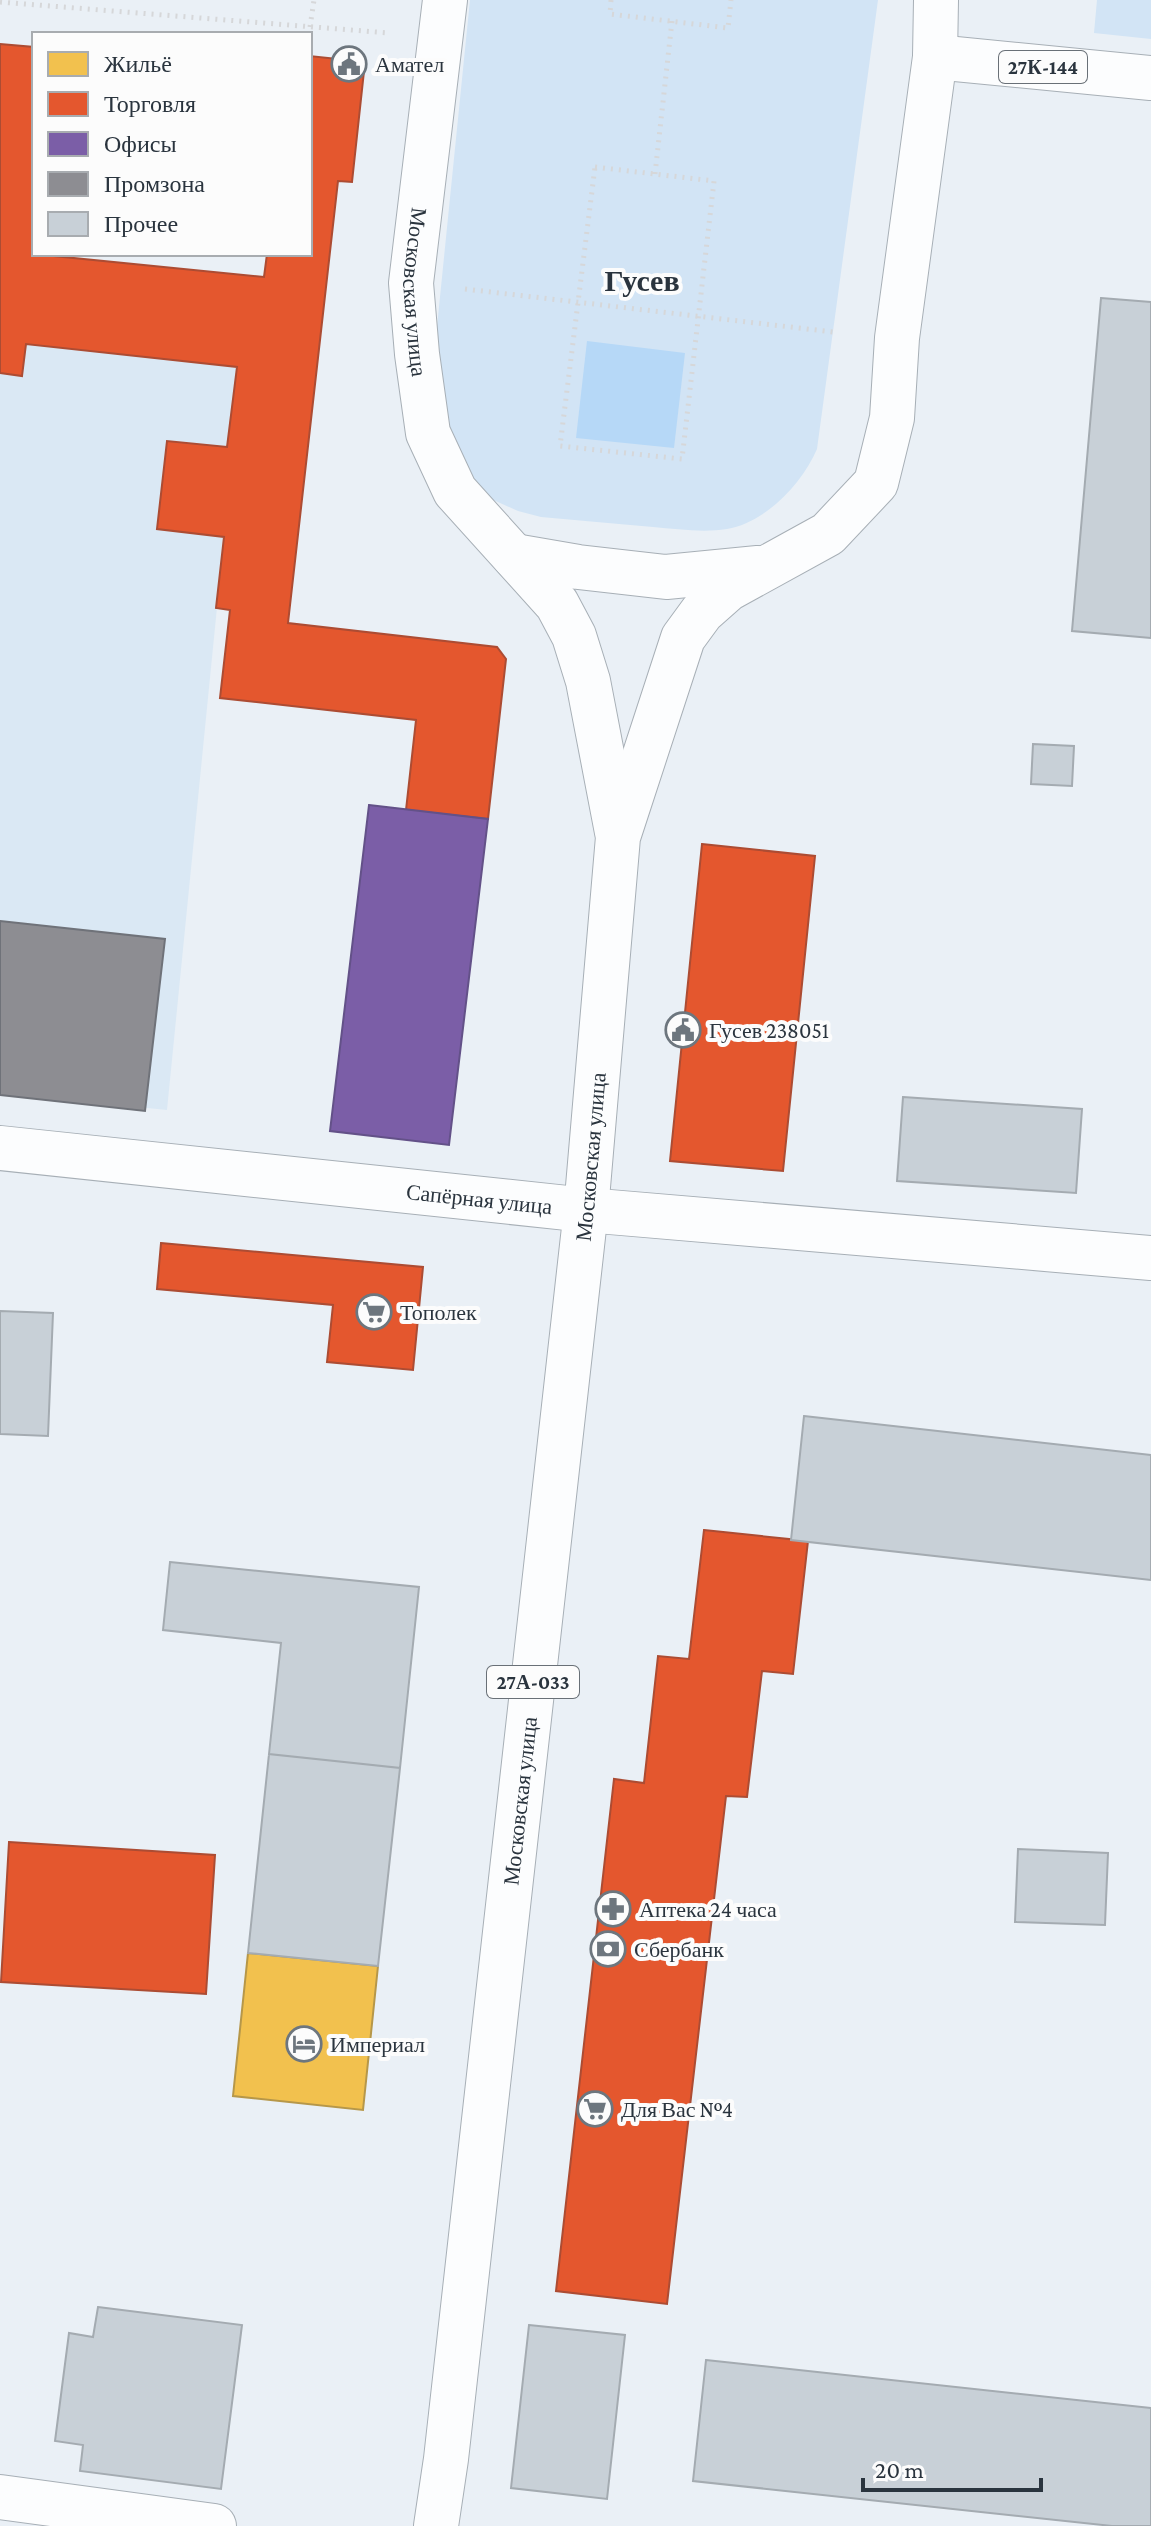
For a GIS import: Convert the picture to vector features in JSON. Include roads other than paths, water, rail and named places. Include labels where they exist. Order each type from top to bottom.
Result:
[{"type":"main road","name":"Московская улица","points":[[436,2526],[586,1210],[618,837],[683,638],[702,612],[728,589],[828,534],[876,483],[892,418],[897,338],[935,57],[936,0]]},
{"type":"main road","name":"Московская улица","points":[[444,19],[411,283],[428,433],[455,491],[557,604],[574,636],[588,681],[618,837]]},
{"type":"main road","name":"27К-144","points":[[935,57],[1151,78]]},
{"type":"main road","name":"Московская улица","points":[[514,556],[666,577],[769,567]]},
{"type":"main road","name":"Сапёрная улица","points":[[0,1148],[586,1210],[1151,1258]]},
{"type":"main road","points":[[0,2497],[214,2526]]},
{"type":"water","points":[[587,341],[685,353],[674,448],[576,438]]},
{"type":"place","name":"Амател","points":[[349,64]]},
{"type":"place","name":"Гусев 238051","points":[[683,1030]]},
{"type":"place","name":"Тополек","points":[[374,1312]]},
{"type":"place","name":"Аптека 24 часа","points":[[613,1909]]},
{"type":"place","name":"Сбербанк","points":[[608,1949]]},
{"type":"place","name":"Империал","points":[[304,2044]]},
{"type":"place","name":"Для Вас №4","points":[[595,2109]]},
{"type":"district","name":"Гусев","points":[[642,280]]}]
